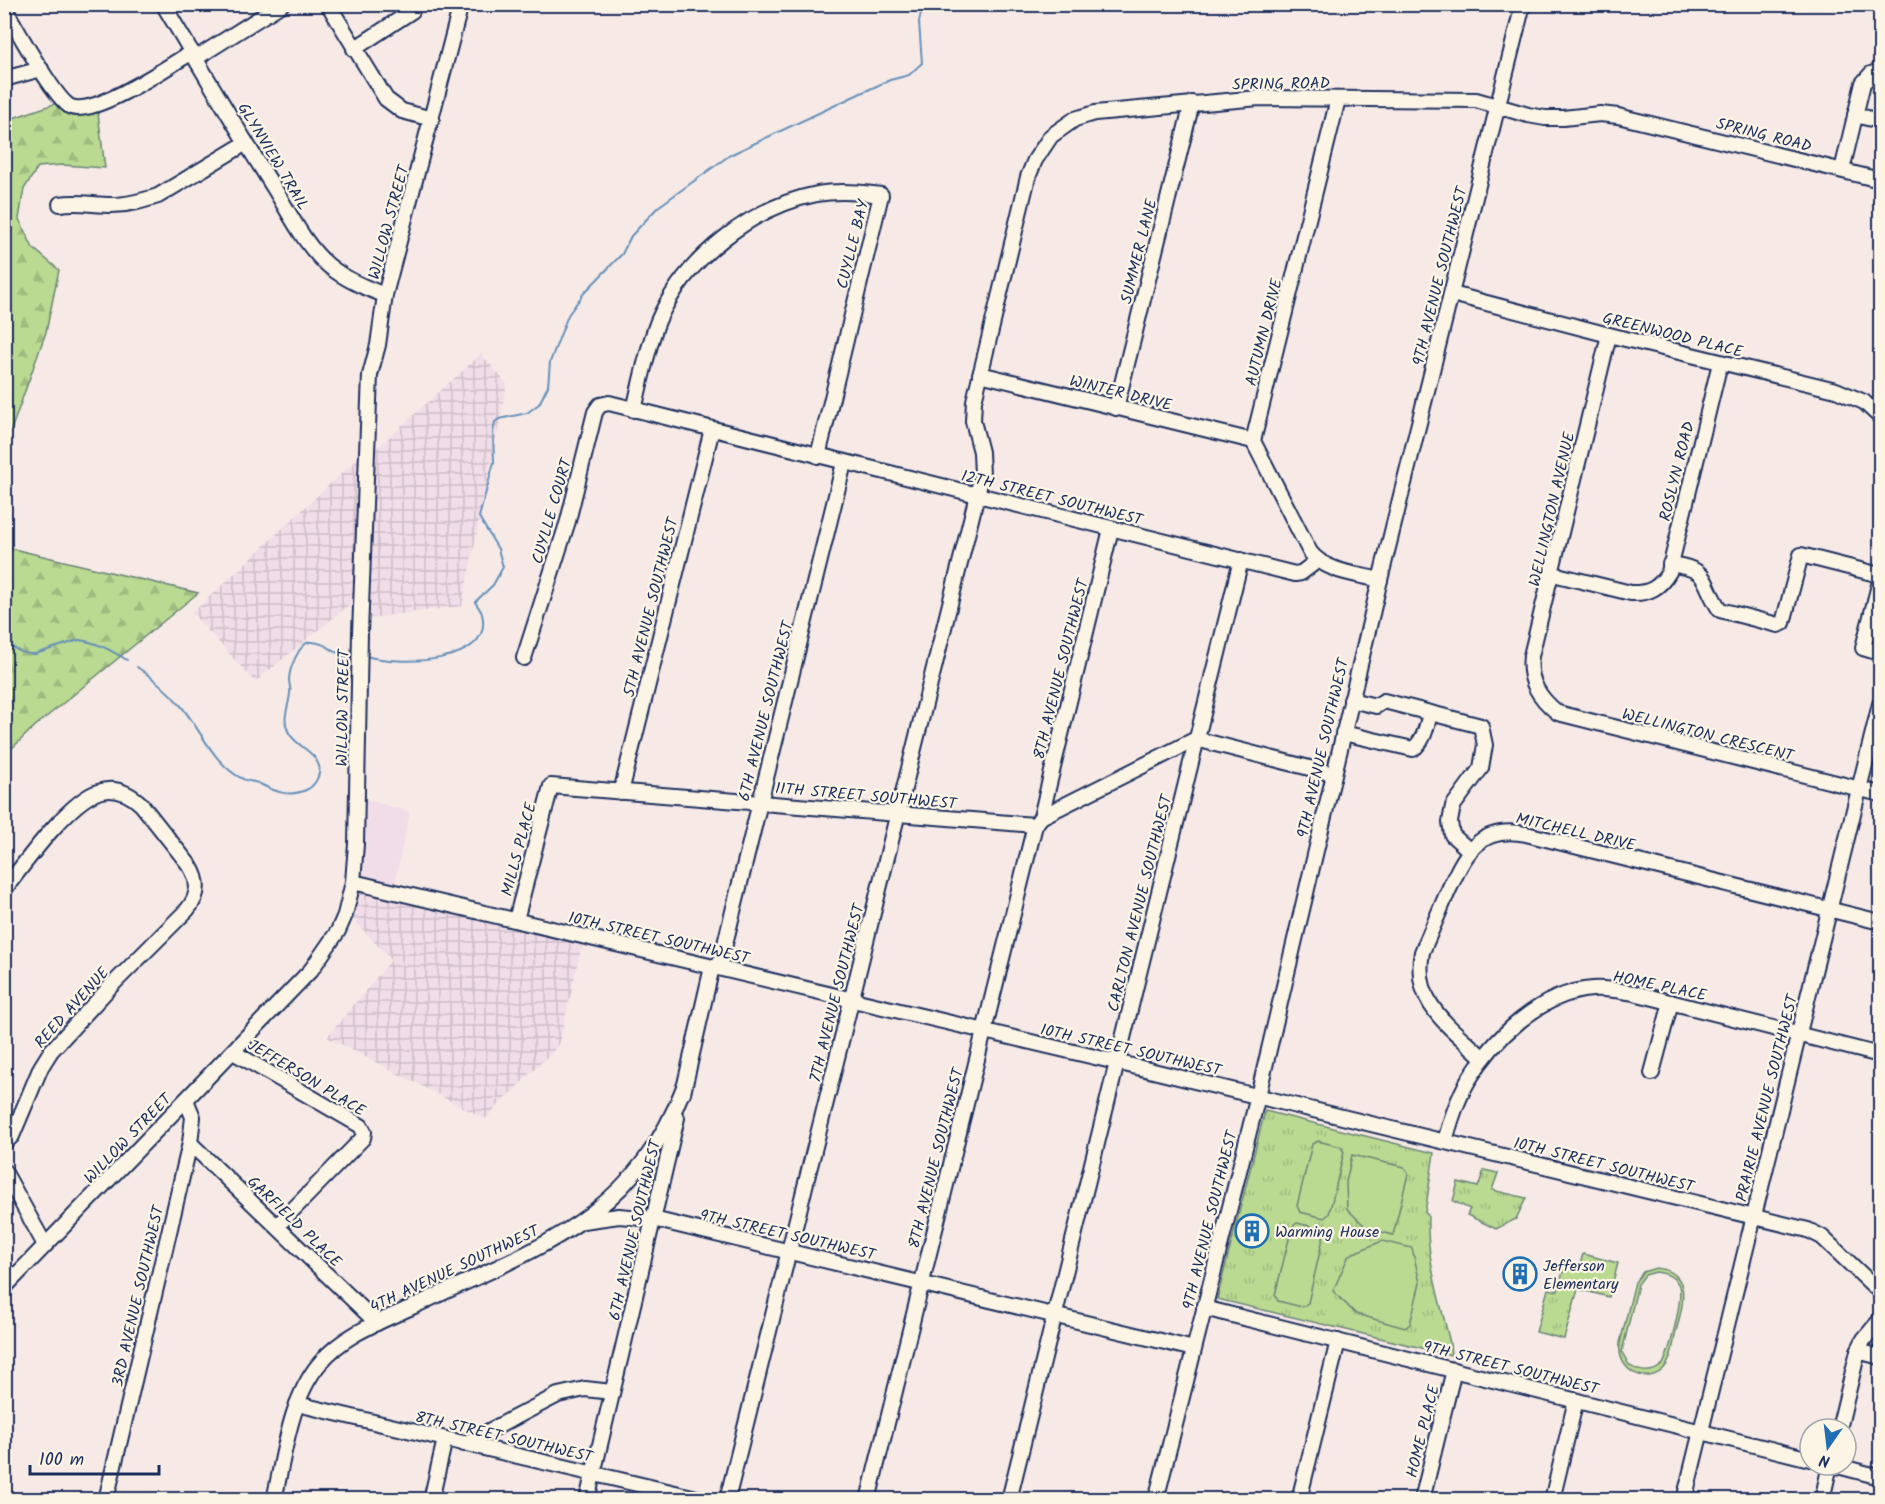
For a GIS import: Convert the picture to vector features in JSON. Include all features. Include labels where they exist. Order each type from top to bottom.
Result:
[{"type":"street","name":"GLYNVIEW TRAIL","points":[[164,4],[246,143],[313,250],[346,279],[386,295]]},
{"type":"street","points":[[4,7],[41,69],[68,105],[74,108],[97,106],[112,99],[282,4]]},
{"type":"street","points":[[328,4],[380,91],[393,106],[402,111],[432,119]]},
{"type":"street","points":[[354,49],[404,18],[412,11],[413,4]]},
{"type":"street","name":"WILLOW STREET","points":[[4,1288],[311,970],[326,952],[345,915],[353,882],[370,375],[378,345],[386,295],[461,4]]},
{"type":"street","name":"9TH AVENUE SOUTHWEST","points":[[1156,1500],[1258,1096],[1342,733],[1523,4]]},
{"type":"street","points":[[4,79],[41,69]]},
{"type":"street","points":[[1842,170],[1863,83],[1871,74],[1881,71]]},
{"type":"street","name":"SPRING ROAD","points":[[977,494],[982,463],[973,422],[974,401],[1028,177],[1035,159],[1051,136],[1075,119],[1095,113],[1259,98],[1476,100],[1545,118],[1600,114],[1618,116],[1881,180]]},
{"type":"street","name":"AUTUMN DRIVE","points":[[1253,441],[1338,99]]},
{"type":"street","name":"SUMMER LANE","points":[[1116,408],[1192,103]]},
{"type":"street","points":[[1856,115],[1881,121]]},
{"type":"street","points":[[60,204],[83,202],[125,204],[158,196],[246,143]]},
{"type":"street","name":"CUYLLE BAY","points":[[634,410],[658,322],[682,280],[714,245],[776,207],[796,200],[817,194],[838,192],[881,195],[818,456]]},
{"type":"street","name":"GREENWOOD PLACE","points":[[1452,294],[1850,395],[1864,402],[1881,417]]},
{"type":"street","name":"WELLINGTON AVENUE","points":[[1536,690],[1530,667],[1532,656],[1609,335]]},
{"type":"street","name":"ROSLYN ROAD","points":[[1553,574],[1631,593],[1651,591],[1660,585],[1669,572],[1720,363]]},
{"type":"street","name":"WINTER DRIVE","points":[[980,374],[1253,441]]},
{"type":"street","name":"CUYLLE COURT","points":[[524,658],[568,521],[595,412],[600,405],[609,403],[634,410]]},
{"type":"street","points":[[634,410],[712,429]]},
{"type":"street","name":"12TH STREET SOUTHWEST","points":[[712,429],[1295,573],[1301,573],[1317,561]]},
{"type":"street","name":"5TH AVENUE SOUTHWEST","points":[[621,792],[712,429]]},
{"type":"street","points":[[1253,441],[1310,552],[1317,561],[1326,567],[1380,580]]},
{"type":"street","name":"6TH AVENUE SOUTHWEST","points":[[587,1500],[684,1087],[759,803],[844,463]]},
{"type":"street","name":"7TH AVENUE SOUTHWEST","points":[[727,1500],[977,494]]},
{"type":"street","name":"8TH AVENUE SOUTHWEST","points":[[868,1500],[1111,529]]},
{"type":"street","points":[[1670,564],[1696,569],[1702,575],[1720,610],[1778,625],[1783,623],[1801,555],[1881,575]]},
{"type":"street","name":"CARLTON AVENUE SOUTHWEST","points":[[1009,1500],[1241,560]]},
{"type":"street","points":[[1881,581],[1863,648],[1881,652]]},
{"type":"street","name":"WELLINGTON CRESCENT","points":[[1536,690],[1558,713],[1881,794]]},
{"type":"street","points":[[1351,700],[1376,706],[1384,701],[1481,726],[1485,745],[1481,768],[1453,806],[1450,822],[1452,835],[1470,851]]},
{"type":"street","name":"PRAIRIE AVENUE SOUTHWEST","points":[[1684,1500],[1881,704]]},
{"type":"street","points":[[1342,733],[1413,749],[1417,747],[1426,730],[1430,713]]},
{"type":"street","points":[[1038,821],[1196,739],[1333,774]]},
{"type":"street","name":"11TH STREET SOUTHWEST","points":[[551,786],[898,813],[1038,821]]},
{"type":"street","name":"MILLS PLACE","points":[[516,920],[551,786]]},
{"type":"street","name":"REED AVENUE","points":[[4,890],[47,836],[83,800],[99,791],[109,790],[121,791],[132,796],[141,804],[195,874],[196,893],[193,903],[187,910],[110,987],[51,1051],[41,1067],[12,1136],[4,1143]]},
{"type":"street","name":"MITCHELL DRIVE","points":[[1484,1058],[1436,1012],[1428,1002],[1420,978],[1422,952],[1460,865],[1470,851],[1487,837],[1512,832],[1881,922]]},
{"type":"street","name":"10TH STREET SOUTHWEST","points":[[353,882],[1116,1062],[1808,1230],[1822,1237],[1881,1292]]},
{"type":"street","name":"HOME PLACE","points":[[1445,1141],[1458,1101],[1484,1058],[1532,1011],[1550,1000],[1570,993],[1591,989],[1613,989],[1881,1055]]},
{"type":"street","points":[[1652,1074],[1671,1002]]},
{"type":"street","name":"JEFFERSON PLACE","points":[[233,1052],[361,1126],[363,1132],[363,1138],[277,1227]]},
{"type":"street","name":"4TH AVENUE SOUTHWEST","points":[[274,1500],[297,1404],[320,1363],[356,1333],[548,1242],[583,1221],[606,1203],[645,1162],[674,1113],[684,1087]]},
{"type":"street","name":"3RD AVENUE SOUTHWEST","points":[[106,1500],[190,1143],[193,1117],[186,1101]]},
{"type":"street","name":"GARFIELD PLACE","points":[[190,1143],[377,1323]]},
{"type":"street","points":[[4,1171],[45,1245]]},
{"type":"street","name":"9TH STREET SOUTHWEST","points":[[583,1221],[620,1216],[653,1219],[1194,1349]]},
{"type":"street","name":"9TH STREET SOUTHWEST","points":[[1204,1308],[1798,1456]]},
{"type":"street","points":[[1842,1417],[1858,1351],[1864,1339],[1881,1320]]},
{"type":"street","points":[[1299,1500],[1338,1341]]},
{"type":"street","points":[[1858,1351],[1881,1357]]},
{"type":"street","name":"HOME PLACE","points":[[1422,1500],[1454,1370]]},
{"type":"street","points":[[464,1444],[558,1395],[585,1389],[612,1392]]},
{"type":"street","points":[[1552,1500],[1576,1400]]},
{"type":"street","name":"8TH STREET SOUTHWEST","points":[[297,1404],[705,1500]]},
{"type":"street","points":[[431,1500],[445,1439]]},
{"type":"street","points":[[1858,1471],[1881,1477]]},
{"type":"street","points":[[1822,1500],[1829,1477]]},
{"type":"shaded area","points":[[481,354],[507,384],[462,606],[370,618],[375,450]]},
{"type":"shaded area","points":[[360,456],[356,599],[255,682],[192,613]]},
{"type":"shaded area","points":[[362,798],[410,812],[394,886],[357,877]]},
{"type":"shaded area","points":[[357,877],[585,932],[559,1045],[485,1119],[327,1037],[391,960],[354,920]]},
{"type":"green space","points":[[63,101],[97,106],[105,168],[62,165],[38,167],[24,189],[19,219],[33,248],[59,270],[46,332],[9,436],[5,438],[4,121]]},
{"type":"green space","points":[[5,547],[198,593],[34,727],[5,755]]},
{"type":"green space","points":[[1265,1111],[1434,1153],[1425,1213],[1428,1215],[1431,1264],[1451,1355],[1217,1299]]},
{"type":"green space","points":[[1318,1141],[1341,1147],[1344,1152],[1329,1214],[1324,1218],[1300,1212],[1297,1206],[1312,1144]]},
{"type":"green space","points":[[1352,1155],[1404,1167],[1408,1174],[1393,1235],[1367,1228],[1347,1209],[1346,1182]]},
{"type":"green space","points":[[1484,1170],[1498,1173],[1492,1190],[1526,1198],[1516,1219],[1496,1229],[1467,1215],[1470,1209],[1453,1201],[1458,1182],[1478,1187]]},
{"type":"green space","points":[[1297,1223],[1322,1229],[1324,1234],[1308,1303],[1302,1307],[1278,1301],[1275,1295],[1292,1227]]},
{"type":"green space","points":[[1382,1241],[1412,1248],[1420,1283],[1410,1324],[1405,1328],[1356,1314],[1333,1291],[1349,1255]]},
{"type":"green space","points":[[1583,1254],[1618,1263],[1609,1297],[1578,1289],[1564,1339],[1536,1332],[1548,1289],[1558,1291],[1565,1264],[1579,1268]]},
{"type":"green space","points":[[1656,1268],[1669,1271],[1677,1277],[1683,1293],[1669,1360],[1665,1367],[1651,1376],[1643,1376],[1628,1369],[1620,1353],[1620,1343],[1635,1282],[1643,1272]],"holes":[[[1656,1272],[1672,1277],[1679,1286],[1678,1313],[1663,1364],[1655,1370],[1642,1371],[1629,1365],[1622,1352],[1638,1284],[1645,1275]]]},
{"type":"waterway","points":[[366,656],[399,661],[440,658],[459,653],[474,644],[482,631],[482,614],[475,602],[493,585],[503,567],[498,549],[479,517],[494,462],[495,422],[499,419],[527,413],[539,404],[548,386],[550,362],[568,315],[584,293],[622,254],[631,236],[658,207],[730,155],[890,80],[909,75],[922,63],[919,22],[923,4]]},
{"type":"waterway","points":[[4,641],[15,649],[30,654],[79,640],[86,641],[110,650],[127,660]]},
{"type":"waterway","points":[[137,667],[149,675],[176,701],[216,756],[233,773],[245,780],[277,791],[295,793],[311,787],[319,773],[319,766],[314,756],[292,738],[287,728],[289,676],[295,658],[302,647],[310,642],[325,645],[347,658],[355,655]]},
{"type":"place","name":"Warming House","points":[[1252,1231]]},
{"type":"place","name":"Jefferson Elementary","points":[[1520,1274]]}]
